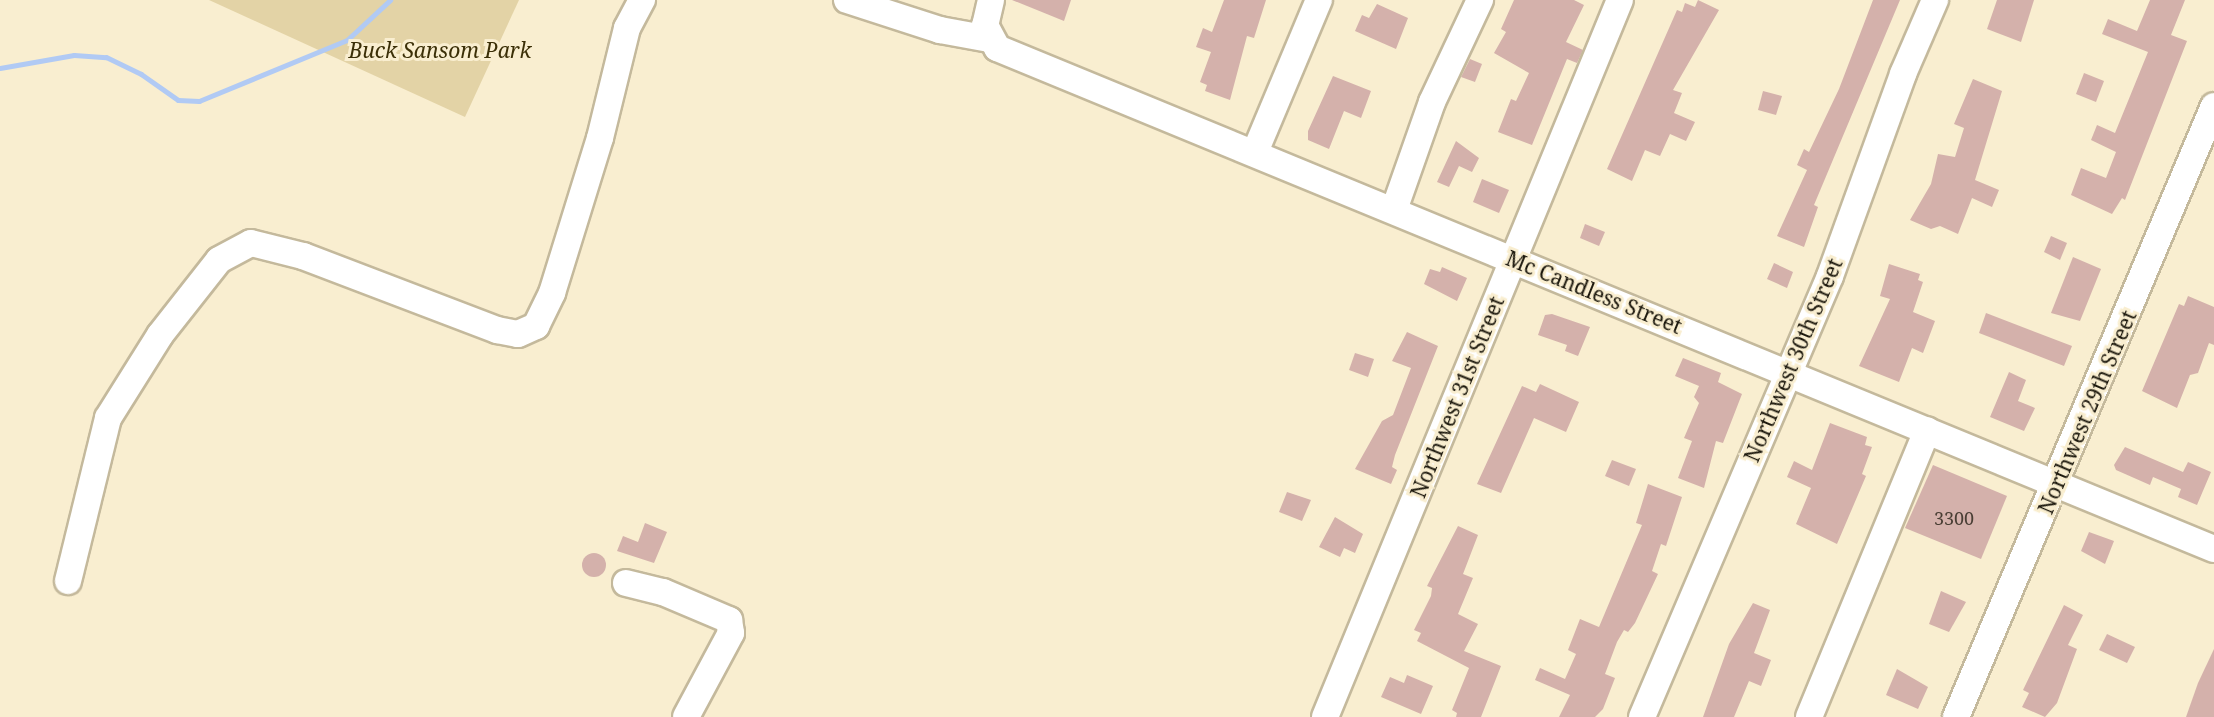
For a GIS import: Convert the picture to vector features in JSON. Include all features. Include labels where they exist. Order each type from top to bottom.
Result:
[{"type":"street","points":[[68,581],[108,418],[160,335],[219,260],[251,243],[303,256],[497,330],[518,334],[536,326],[552,293],[600,138],[627,28],[642,0]]},
{"type":"street","points":[[846,0],[940,30],[989,21]]},
{"type":"street","points":[[1255,152],[1319,0]]},
{"type":"street","points":[[1394,210],[1432,102],[1480,0]]},
{"type":"street","name":"Northwest 31st Street","points":[[1325,717],[1620,0]]},
{"type":"street","name":"Northwest 30th Street","points":[[1642,717],[1789,373],[1935,0]]},
{"type":"street","name":"Mc Candless Street","points":[[989,21],[997,48],[2214,549]]},
{"type":"street","name":"Northwest 29th Street","points":[[1956,717],[2214,106]]},
{"type":"street","points":[[1809,717],[1927,430]]},
{"type":"street","points":[[626,583],[663,592],[729,620],[732,633],[686,717]]},
{"type":"green space","name":"Buck Sansom Park","points":[[209,0],[519,0],[465,117]]},
{"type":"building","points":[[1012,0],[1071,0],[1064,21]]},
{"type":"building","points":[[1224,0],[1266,0],[1254,38],[1247,36],[1230,100],[1205,91],[1207,85],[1200,82],[1211,52],[1196,47],[1203,28],[1212,32]]},
{"type":"building","points":[[1514,0],[1574,0],[1584,5],[1566,42],[1583,50],[1577,63],[1567,59],[1532,145],[1498,132],[1511,99],[1516,101],[1529,73],[1494,53],[1506,32],[1501,29]]},
{"type":"building","points":[[1698,0],[1719,10],[1673,90],[1682,93],[1674,113],[1695,122],[1686,141],[1670,134],[1660,156],[1645,150],[1632,181],[1607,169],[1677,10],[1682,12],[1685,3],[1695,7]]},
{"type":"building","points":[[1873,0],[1900,0],[1814,205],[1818,207],[1804,247],[1777,236],[1807,170],[1797,165],[1804,149],[1809,152],[1839,89]]},
{"type":"building","points":[[1997,0],[2034,0],[2021,42],[1987,29]]},
{"type":"building","points":[[2150,0],[2185,0],[2171,35],[2187,41],[2125,200],[2122,198],[2112,214],[2071,195],[2081,168],[2106,178],[2116,152],[2091,140],[2097,125],[2115,133],[2148,52],[2102,34],[2108,19],[2137,31]]},
{"type":"building","points":[[1377,4],[1408,18],[1396,49],[1355,31],[1362,15],[1369,18]]},
{"type":"building","points":[[1470,59],[1482,64],[1475,82],[1461,77]]},
{"type":"building","points":[[2084,73],[2104,81],[2096,102],[2076,94]]},
{"type":"building","points":[[1333,76],[1371,91],[1361,118],[1344,111],[1329,149],[1308,140],[1308,131]]},
{"type":"building","points":[[1973,79],[2002,91],[1975,180],[1999,190],[1992,207],[1972,198],[1958,234],[1940,226],[1931,229],[1910,220],[1931,184],[1938,154],[1955,157],[1964,128],[1954,124]]},
{"type":"building","points":[[1763,91],[1782,96],[1776,115],[1758,110]]},
{"type":"building","points":[[1456,141],[1479,158],[1472,172],[1459,166],[1449,187],[1437,182]]},
{"type":"building","points":[[1482,179],[1509,190],[1499,213],[1473,202]]},
{"type":"building","points":[[1585,224],[1605,232],[1599,246],[1580,238]]},
{"type":"building","points":[[2051,236],[2067,243],[2060,260],[2044,252]]},
{"type":"building","points":[[2073,257],[2101,269],[2080,321],[2051,313]]},
{"type":"building","points":[[1774,263],[1793,272],[1787,288],[1767,279]]},
{"type":"building","points":[[1889,264],[1920,274],[1918,280],[1923,282],[1913,312],[1935,321],[1923,353],[1912,348],[1899,382],[1859,366],[1890,299],[1880,296]]},
{"type":"building","points":[[1442,267],[1467,278],[1457,301],[1424,284],[1430,269],[1440,272]]},
{"type":"building","points":[[2188,296],[2214,307],[2214,345],[2209,343],[2198,373],[2190,375],[2177,408],[2142,391],[2179,304],[2184,306]]},
{"type":"building","points":[[1986,313],[2072,346],[2064,366],[1979,333]]},
{"type":"building","points":[[1552,314],[1590,327],[1578,356],[1565,351],[1567,345],[1538,335],[1545,315]]},
{"type":"building","points":[[1407,332],[1438,346],[1395,455],[1392,467],[1397,470],[1391,484],[1355,469],[1382,421],[1393,415],[1411,368],[1392,361]]},
{"type":"building","points":[[1355,353],[1374,359],[1368,377],[1349,370]]},
{"type":"building","points":[[1683,358],[1721,373],[1718,382],[1742,394],[1723,443],[1716,441],[1704,488],[1678,478],[1692,441],[1684,438],[1699,403],[1694,397],[1699,386],[1675,376]]},
{"type":"building","points":[[2009,372],[2026,380],[2018,401],[2035,408],[2024,431],[1990,417]]},
{"type":"building","points":[[1540,384],[1579,402],[1566,432],[1534,418],[1501,493],[1477,484],[1522,386],[1536,392]]},
{"type":"building","points":[[1830,423],[1867,437],[1865,445],[1872,447],[1862,474],[1866,476],[1837,544],[1796,524],[1811,488],[1787,477],[1794,461],[1812,470]]},
{"type":"building","points":[[2125,447],[2183,472],[2188,462],[2211,472],[2197,505],[2178,497],[2181,489],[2153,477],[2150,485],[2116,470],[2114,465]]},
{"type":"building","points":[[1612,460],[1636,469],[1629,486],[1605,476]]},
{"type":"building","points":[[1933,465],[2007,496],[1981,559],[1905,528]]},
{"type":"building","points":[[1648,484],[1682,497],[1666,546],[1661,544],[1652,571],[1658,574],[1635,623],[1628,632],[1624,630],[1617,642],[1605,674],[1615,678],[1603,709],[1595,717],[1559,717],[1570,695],[1535,680],[1540,668],[1565,679],[1576,654],[1568,650],[1580,619],[1599,627],[1642,525],[1636,523]]},
{"type":"building","points":[[1287,492],[1311,500],[1302,521],[1279,512]]},
{"type":"building","points":[[1335,517],[1363,534],[1355,553],[1344,548],[1340,557],[1319,547]]},
{"type":"building","points":[[645,523],[667,532],[654,563],[617,551],[623,536],[638,542]]},
{"type":"building","points":[[1458,526],[1478,535],[1463,574],[1473,578],[1458,614],[1478,624],[1464,651],[1501,666],[1481,717],[1456,717],[1457,713],[1452,710],[1469,668],[1417,641],[1421,633],[1414,630],[1431,596],[1432,588],[1427,586]]},
{"type":"building","points":[[2089,532],[2114,541],[2105,564],[2081,551]]},
{"type":"building","points":[[594,553],[605,560],[606,565],[599,576],[594,577],[583,570],[582,565],[589,554]]},
{"type":"building","points":[[1941,591],[1966,602],[1949,632],[1929,624]]},
{"type":"building","points":[[1753,603],[1770,610],[1754,653],[1771,660],[1761,686],[1749,681],[1734,717],[1703,717],[1729,644]]},
{"type":"building","points":[[2064,605],[2083,615],[2068,645],[2077,649],[2057,703],[2045,717],[2022,707],[2029,693],[2023,690]]},
{"type":"building","points":[[2107,634],[2135,647],[2127,663],[2099,650]]},
{"type":"building","points":[[2214,649],[2214,717],[2186,717],[2198,683]]},
{"type":"building","points":[[1897,669],[1928,687],[1918,709],[1886,695]]},
{"type":"building","points":[[1407,675],[1433,686],[1421,714],[1381,697],[1390,677],[1404,683]]},
{"type":"waterway","points":[[0,68],[74,55],[106,57],[141,74],[178,100],[199,101],[347,40],[390,0]]}]
